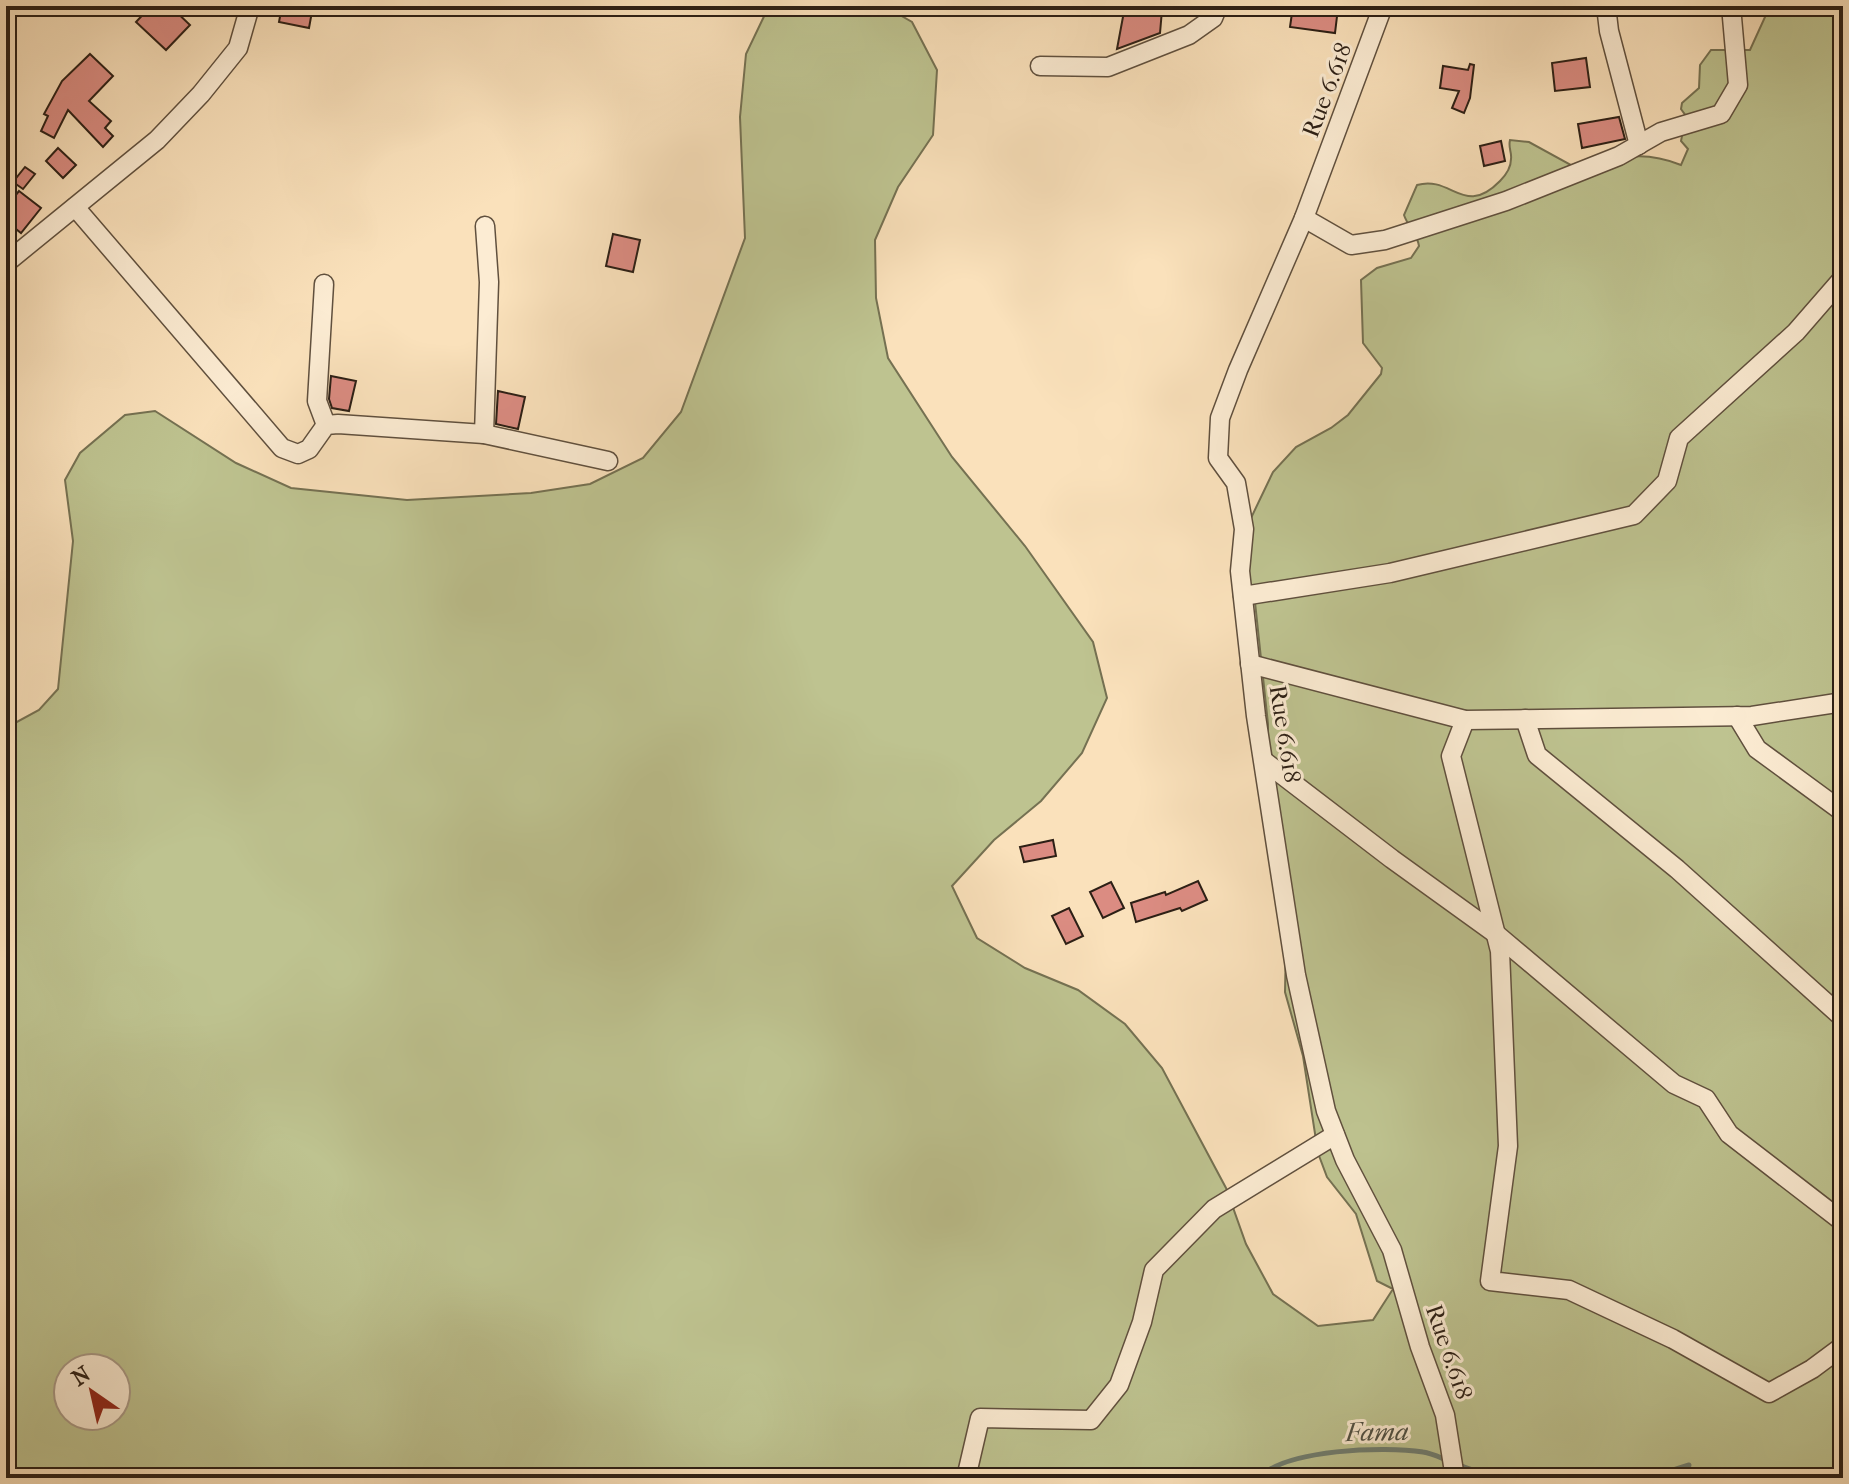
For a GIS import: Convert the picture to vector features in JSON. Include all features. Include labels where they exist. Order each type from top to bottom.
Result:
[{"type":"street","points":[[6,263],[157,140],[201,94],[238,48],[250,6]]},
{"type":"street","points":[[1040,66],[1108,67],[1189,35],[1213,18],[1218,6]]},
{"type":"street","name":"Rue 6.618","points":[[1383,6],[1304,218],[1220,418],[1218,458],[1236,483],[1244,529],[1240,571],[1250,664],[1296,975],[1326,1111],[1345,1160],[1392,1250],[1420,1347],[1445,1415],[1455,1478]]},
{"type":"street","points":[[1606,6],[1609,31],[1639,145]]},
{"type":"street","points":[[1304,218],[1351,245],[1385,240],[1506,201],[1619,156],[1661,132],[1721,114],[1738,85],[1731,6]]},
{"type":"street","points":[[75,207],[282,448],[298,454],[309,449],[326,425]]},
{"type":"street","points":[[484,434],[489,282],[485,226]]},
{"type":"street","points":[[1243,596],[1390,573],[1634,515],[1667,481],[1679,438],[1796,332],[1843,278]]},
{"type":"street","points":[[324,284],[317,401],[326,425]]},
{"type":"street","points":[[326,425],[484,434],[608,461]]},
{"type":"street","points":[[1250,664],[1465,720],[1737,716],[1843,702]]},
{"type":"street","points":[[1737,716],[1757,749],[1843,812]]},
{"type":"street","points":[[1525,719],[1537,755],[1677,869],[1843,1018]]},
{"type":"street","points":[[1465,720],[1451,756],[1500,951],[1508,1146],[1490,1281],[1569,1290],[1673,1339],[1769,1393],[1812,1369],[1843,1346]]},
{"type":"street","points":[[1264,761],[1496,934],[1674,1084],[1706,1099],[1729,1134],[1843,1222]]},
{"type":"street","points":[[966,1478],[980,1418],[1091,1420],[1119,1385],[1142,1322],[1154,1270],[1214,1209],[1335,1135]]},
{"type":"green space","points":[[769,6],[884,6],[912,22],[937,70],[933,135],[898,187],[875,240],[876,298],[888,358],[952,457],[1025,546],[1093,642],[1107,698],[1082,753],[1041,801],[994,840],[952,886],[977,938],[1025,968],[1078,990],[1125,1024],[1162,1068],[1226,1188],[1246,1244],[1273,1294],[1318,1326],[1373,1320],[1393,1289],[1377,1281],[1356,1214],[1327,1177],[1318,1153],[1303,1056],[1285,992],[1286,942],[1268,724],[1254,593],[1243,552],[1251,518],[1273,472],[1296,447],[1348,415],[1381,374],[1382,368],[1363,343],[1361,280],[1377,268],[1411,258],[1419,246],[1404,215],[1417,185],[1440,185],[1467,196],[1488,191],[1509,168],[1510,140],[1529,142],[1578,169],[1641,156],[1681,165],[1688,149],[1681,141],[1686,116],[1681,109],[1682,103],[1699,88],[1700,65],[1711,50],[1750,50],[1770,6],[1835,6],[1843,18],[1843,1478],[6,1478],[6,725],[39,710],[58,689],[73,541],[65,480],[80,453],[125,415],[155,411],[236,463],[291,488],[407,500],[531,493],[590,484],[643,458],[681,412],[745,238],[740,117],[746,54]]},
{"type":"building","points":[[151,6],[170,6],[190,25],[166,50],[136,22]]},
{"type":"building","points":[[282,6],[313,6],[309,28],[279,22]]},
{"type":"building","points":[[1125,6],[1162,10],[1160,33],[1117,49]]},
{"type":"building","points":[[1293,6],[1338,8],[1335,33],[1290,27]]},
{"type":"building","points":[[90,54],[113,76],[89,101],[111,121],[105,128],[113,136],[103,147],[68,110],[54,138],[41,131],[48,116],[44,114],[62,81]]},
{"type":"building","points":[[1586,58],[1590,87],[1555,91],[1552,63]]},
{"type":"building","points":[[1470,64],[1474,65],[1470,98],[1464,113],[1452,108],[1459,91],[1440,88],[1443,66],[1468,70]]},
{"type":"building","points":[[1619,117],[1625,139],[1582,148],[1578,124]]},
{"type":"building","points":[[1501,141],[1505,161],[1484,166],[1480,146]]},
{"type":"building","points":[[58,148],[76,165],[63,178],[46,161]]},
{"type":"building","points":[[25,167],[35,174],[23,189],[13,182]]},
{"type":"building","points":[[19,191],[41,208],[21,233],[6,221],[6,207]]},
{"type":"building","points":[[613,234],[640,240],[633,272],[606,266]]},
{"type":"building","points":[[331,376],[356,381],[349,411],[332,408],[329,399]]},
{"type":"building","points":[[498,391],[525,397],[518,429],[496,424]]},
{"type":"building","points":[[1053,840],[1056,856],[1024,862],[1020,847]]},
{"type":"building","points":[[1198,881],[1207,900],[1182,911],[1180,908],[1136,922],[1131,903],[1165,892],[1166,895]]},
{"type":"building","points":[[1111,882],[1124,908],[1103,918],[1090,892]]},
{"type":"building","points":[[1069,908],[1083,936],[1066,944],[1052,916]]},
{"type":"waterway","name":"Fama","points":[[1259,1478],[1272,1468],[1290,1461],[1336,1452],[1406,1450],[1446,1460]]},
{"type":"waterway","name":"Fama","points":[[1456,1464],[1495,1478]]},
{"type":"waterway","name":"Fama","points":[[1648,1478],[1689,1465],[1686,1478]]}]
